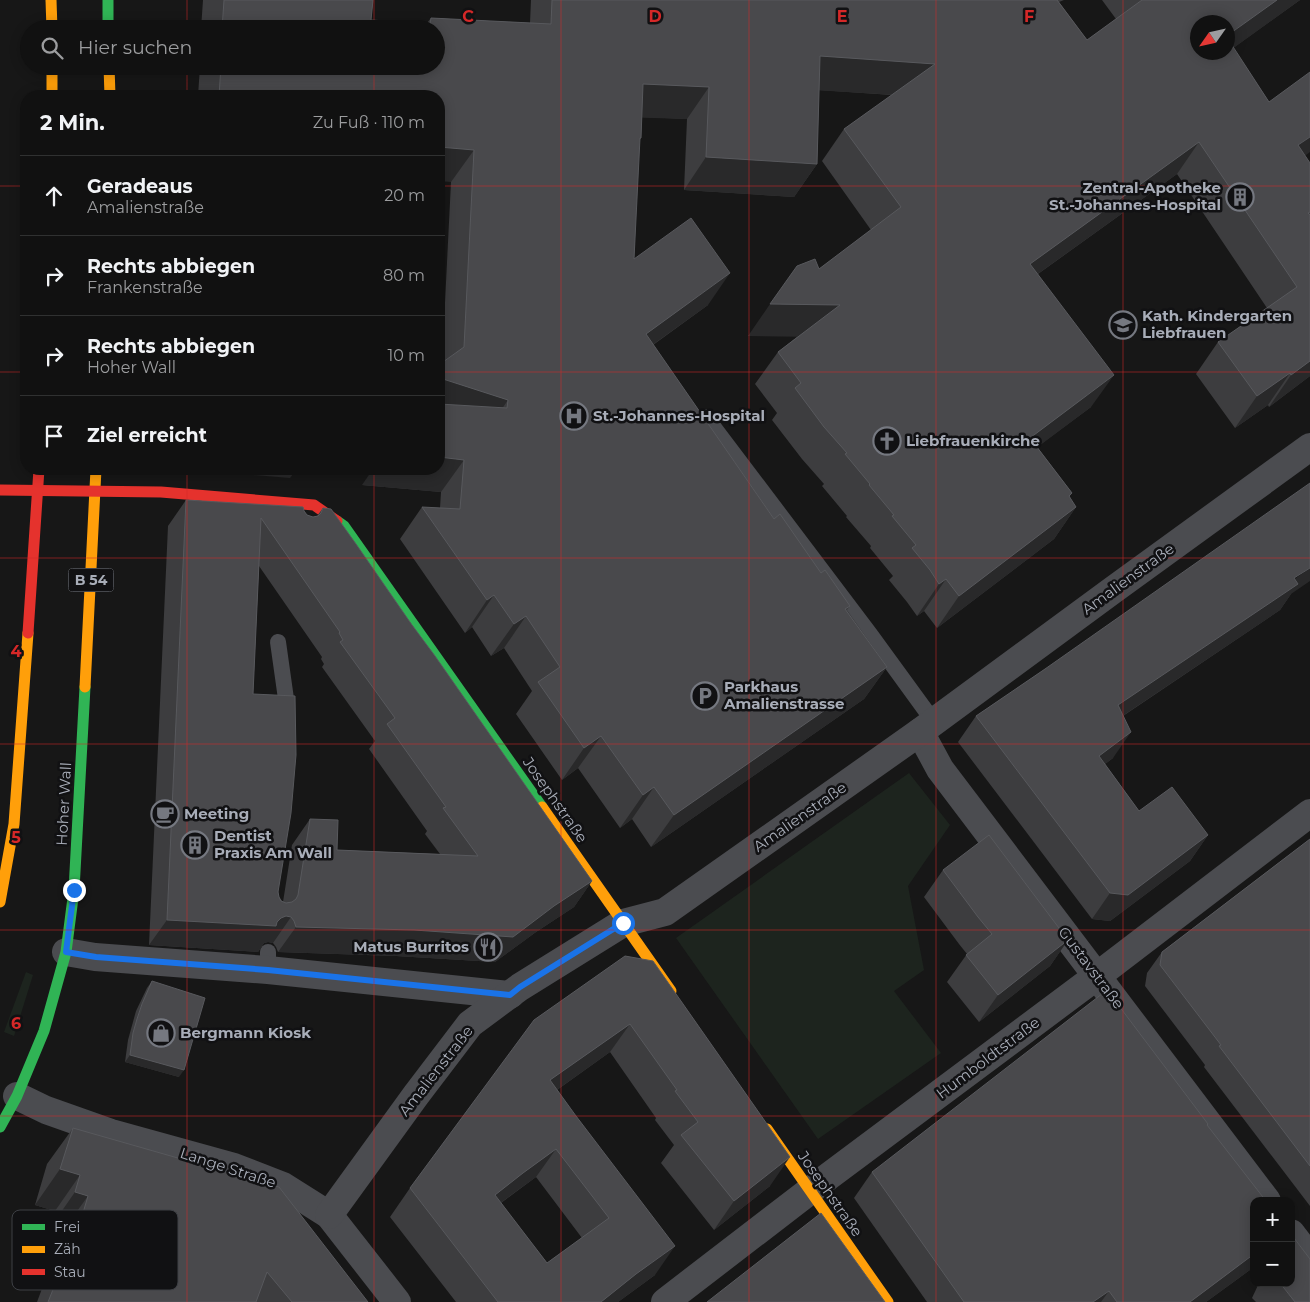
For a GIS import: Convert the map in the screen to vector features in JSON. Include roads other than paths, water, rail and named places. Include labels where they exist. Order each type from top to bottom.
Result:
[{"type":"main road","points":[[51,0],[52,20]]},
{"type":"main road","points":[[108,0],[108,20]]},
{"type":"main road","points":[[52,75],[52,90]]},
{"type":"main road","points":[[109,75],[110,90]]},
{"type":"main road","points":[[0,902],[14,824],[38,475]]},
{"type":"main road","name":"Hoher Wall","points":[[0,1127],[18,1096],[44,1031],[66,952],[74,890],[96,475]]},
{"type":"main road","name":"Josephstraße","points":[[0,490],[161,492],[296,511],[314,505],[344,526],[676,1000]]},
{"type":"main road","name":"Josephstraße","points":[[759,1119],[888,1302]]},
{"type":"street","name":"Amalienstraße","points":[[329,1215],[470,1024],[520,987],[623,923],[665,912],[927,727],[1310,446]]},
{"type":"street","name":"Gustavstraße","points":[[927,727],[940,768],[1264,1197]]},
{"type":"street","name":"Humboldtstraße","points":[[665,1302],[1310,813]]},
{"type":"street","points":[[66,952],[96,957],[268,961],[510,995]]},
{"type":"street","name":"Lange Straße","points":[[18,1096],[46,1110],[111,1133],[234,1167],[283,1186],[329,1215],[397,1302]]},
{"type":"street","points":[[1295,1238],[1310,1258]]},
{"type":"lane","points":[[706,417],[840,594],[927,727]]},
{"type":"lane","points":[[278,642],[287,706],[287,734]]},
{"type":"place","name":"Zentral-Apotheke St.-Johannes-Hospital","points":[[1240,197]]},
{"type":"place","name":"Kath. Kindergarten Liebfrauen","points":[[1123,325]]},
{"type":"place","name":"St.-Johannes-Hospital","points":[[574,416]]},
{"type":"place","name":"Liebfrauenkirche","points":[[887,441]]},
{"type":"place","name":"Parkhaus Amalienstrasse","points":[[705,696]]},
{"type":"place","name":"Meeting","points":[[165,814]]},
{"type":"place","name":"Dentist Praxis Am Wall","points":[[195,845]]},
{"type":"place","name":"Matus Burritos","points":[[488,947]]},
{"type":"place","name":"Bergmann Kiosk","points":[[161,1033]]}]
